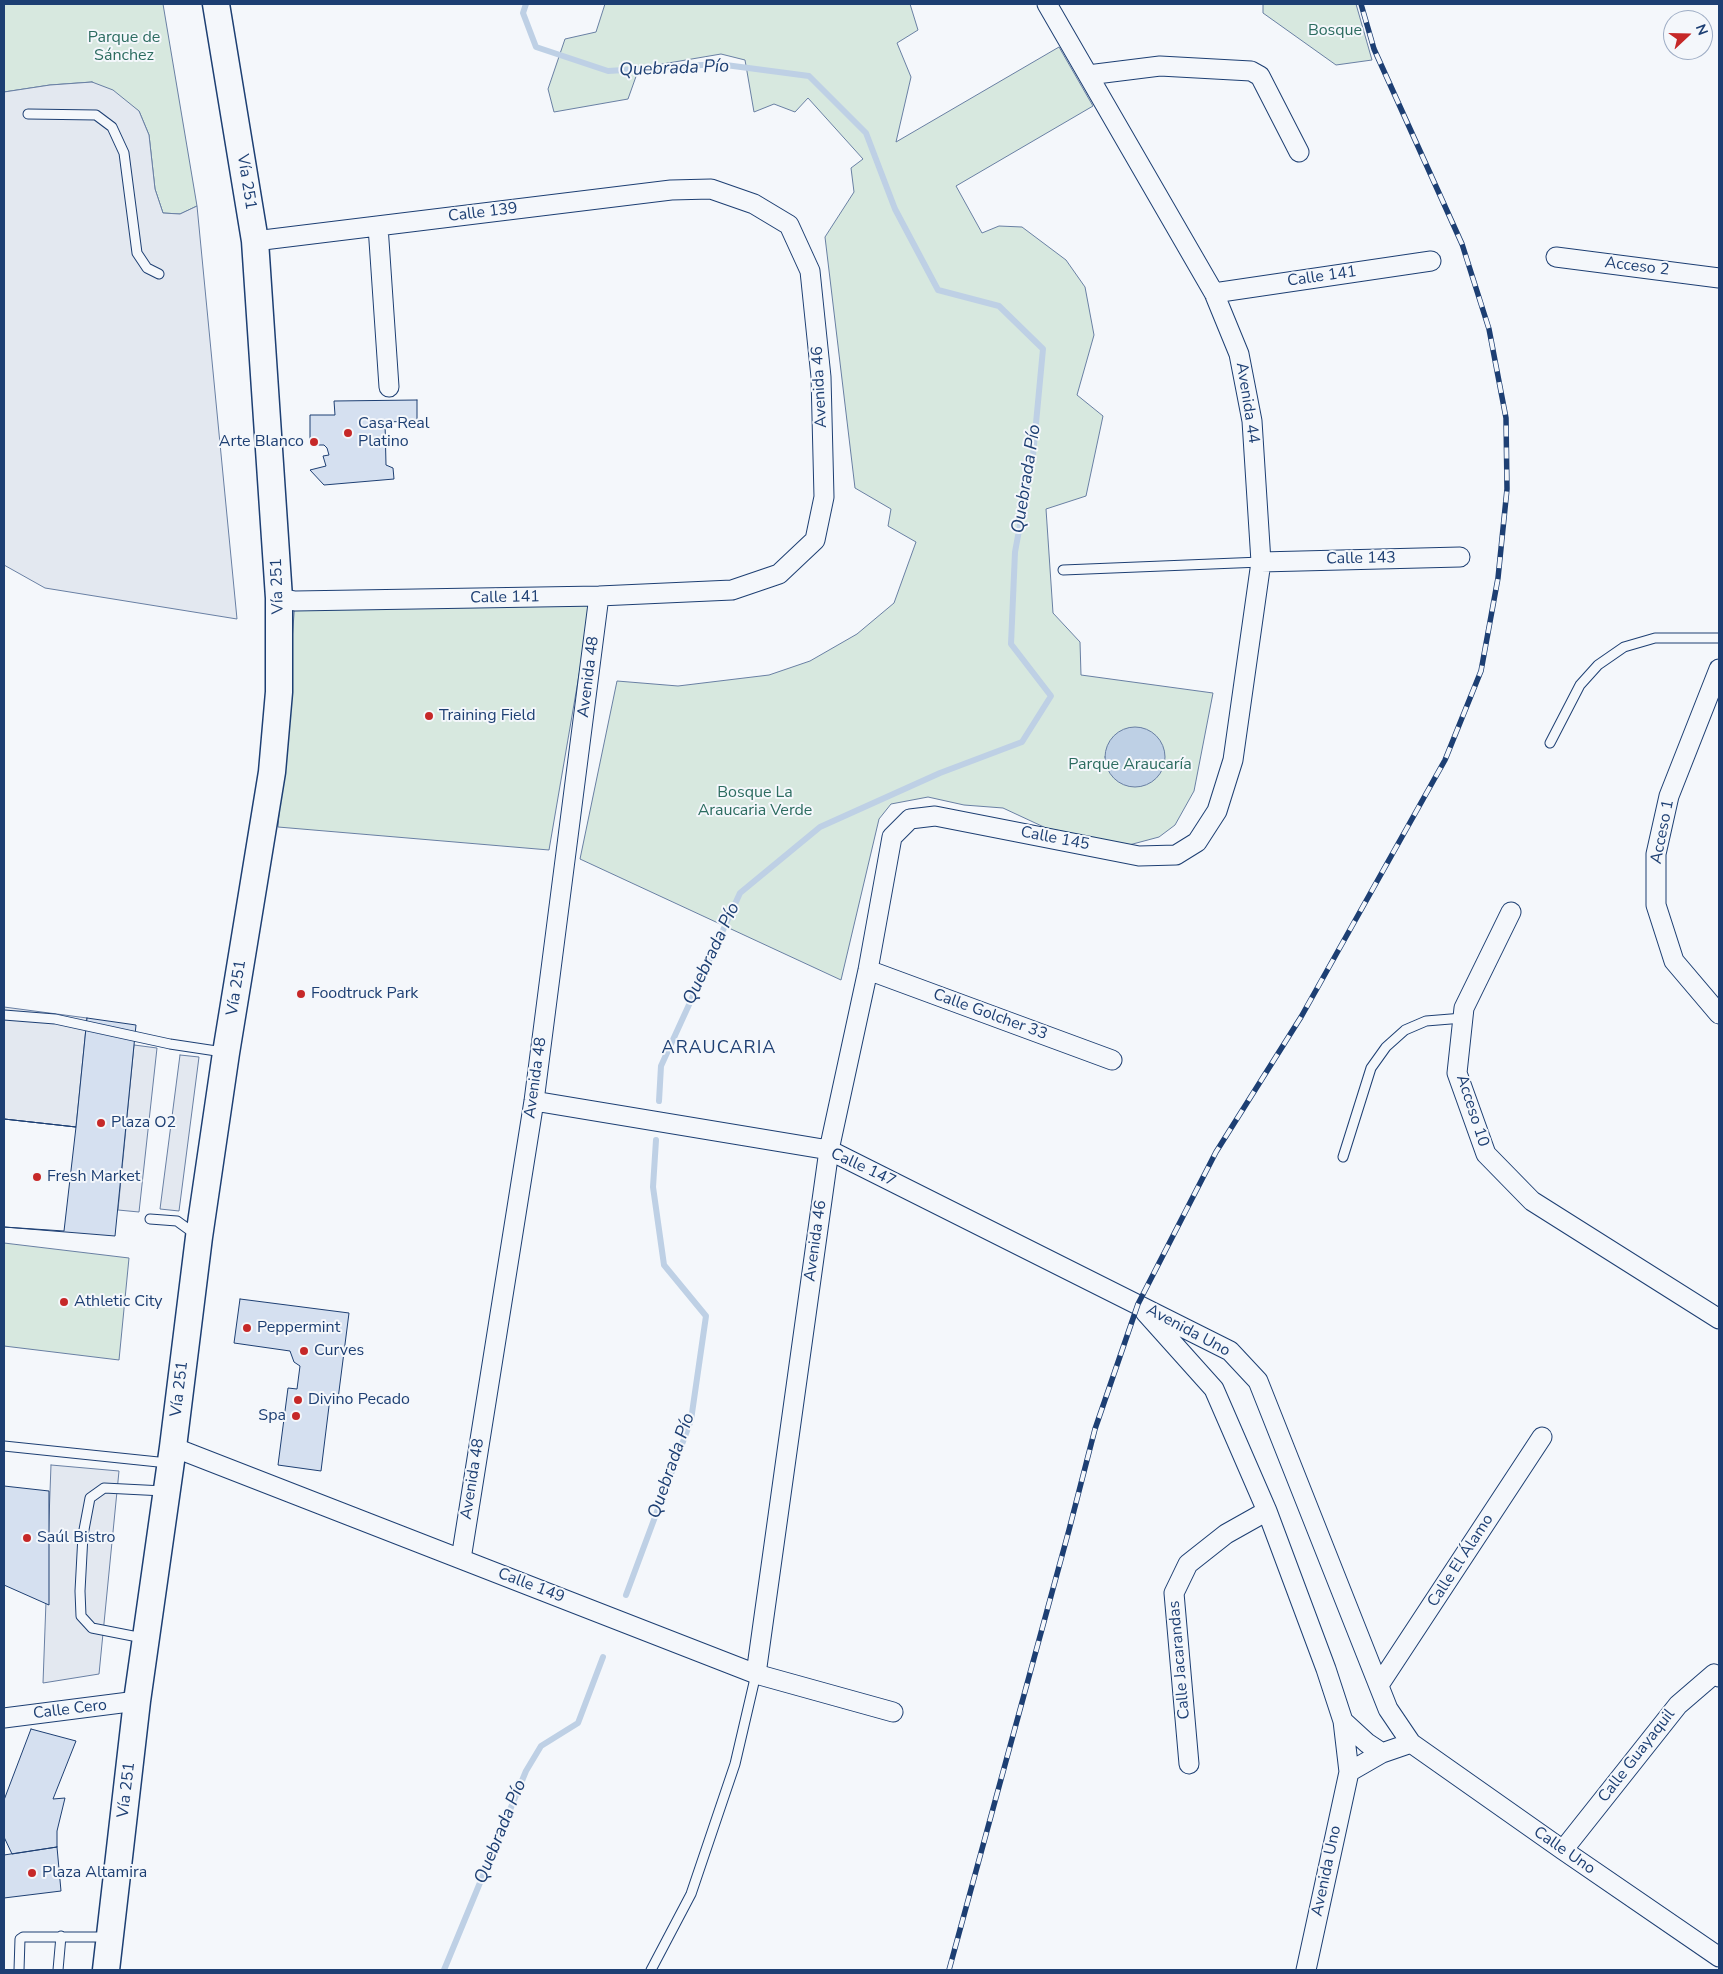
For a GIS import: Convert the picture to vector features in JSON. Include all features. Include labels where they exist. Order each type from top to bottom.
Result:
[{"type":"main road","name":"Vía 251","points":[[106,1970],[137,1701],[172,1456],[199,1237],[226,1053],[272,772],[279,692],[279,598],[255,241],[216,4]]},
{"type":"street","name":"Avenida 44","points":[[1047,4],[1214,293],[1239,354],[1252,421],[1261,562],[1233,760],[1217,812],[1197,842]]},
{"type":"street","points":[[1088,75],[1160,66],[1251,71],[1260,76],[1299,152]]},
{"type":"street","name":"Calle 139","points":[[255,241],[671,190],[711,190]]},
{"type":"street","name":"Avenida 46","points":[[711,190],[754,204],[788,225],[810,271],[821,377],[824,497],[815,540],[779,574],[732,590]]},
{"type":"street","points":[[378,226],[389,387]]},
{"type":"street","name":"Acceso 2","points":[[1556,256],[1719,278]]},
{"type":"street","name":"Calle 141","points":[[1214,293],[1431,262]]},
{"type":"street","name":"Calle 143","points":[[1261,562],[1460,557]]},
{"type":"street","name":"Calle 141","points":[[279,598],[295,601],[599,596],[732,590]]},
{"type":"street","name":"Avenida 48","points":[[461,1559],[534,1101],[599,596]]},
{"type":"street","name":"Acceso 1","points":[[1719,669],[1669,796],[1656,854],[1656,905],[1674,961],[1719,1014]]},
{"type":"street","name":"Calle 145","points":[[910,819],[935,816],[1139,856],[1176,855],[1197,842]]},
{"type":"street","name":"Avenida 46","points":[[756,1674],[829,1150],[868,970],[892,837],[910,819]]},
{"type":"street","name":"Acceso 10","points":[[1511,912],[1464,1008],[1458,1074],[1486,1154],[1532,1201],[1719,1318]]},
{"type":"street","name":"Calle Golcher 33","points":[[868,970],[1112,1060]]},
{"type":"street","name":"Calle 147","points":[[534,1101],[829,1150],[1138,1304]]},
{"type":"street","name":"Avenida Uno","points":[[1138,1304],[1214,1389],[1267,1511],[1344,1721],[1349,1772],[1306,1970]]},
{"type":"street","name":"Avenida Uno","points":[[1138,1304],[1230,1351],[1258,1381],[1388,1709],[1411,1743]]},
{"type":"street","name":"Calle El Álamo","points":[[1379,1685],[1542,1437]]},
{"type":"street","name":"Calle 149","points":[[172,1456],[461,1559],[756,1674],[893,1712]]},
{"type":"street","name":"Calle Jacarandas","points":[[1188,1764],[1174,1593],[1188,1564],[1226,1534],[1267,1511]]},
{"type":"street","name":"Calle Guayaquil","points":[[1563,1850],[1678,1705],[1714,1674],[1719,1677]]},
{"type":"street","name":"Calle Cero","points":[[4,1718],[137,1701]]},
{"type":"street","points":[[1385,1752],[1392,1738],[1388,1709]]},
{"type":"street","points":[[1344,1721],[1367,1744],[1385,1752]]},
{"type":"street","points":[[1349,1772],[1385,1752],[1411,1743]]},
{"type":"street","name":"Calle Uno","points":[[1411,1743],[1719,1957]]},
{"type":"lane","points":[[28,114],[96,116],[112,127],[124,153],[137,253],[147,268],[159,274]]},
{"type":"lane","points":[[1063,570],[1261,562]]},
{"type":"lane","points":[[1550,744],[1580,685],[1598,665],[1624,647],[1655,638],[1719,638]]},
{"type":"lane","points":[[4,1016],[55,1019],[170,1044],[226,1053]]},
{"type":"lane","points":[[1343,1157],[1371,1068],[1386,1047],[1405,1030],[1426,1021],[1463,1018]]},
{"type":"lane","points":[[150,1219],[177,1221],[188,1227],[199,1237]]},
{"type":"lane","points":[[4,1446],[172,1456]]},
{"type":"lane","points":[[146,1639],[92,1628],[81,1616],[80,1591],[83,1535],[90,1498],[104,1488],[167,1492]]},
{"type":"lane","points":[[651,1970],[691,1894],[736,1764],[756,1674]]},
{"type":"lane","points":[[58,1970],[61,1936]]},
{"type":"lane","points":[[19,1970],[20,1939],[23,1937],[110,1937]]},
{"type":"green space","name":"Parque de Sánchez","points":[[4,4],[163,4],[197,206],[180,214],[163,213],[155,189],[149,135],[139,111],[92,82],[50,85],[4,92]]},
{"type":"green space","name":"Bosque La Araucaria Verde","points":[[605,4],[910,4],[918,30],[897,43],[911,77],[896,142],[1059,47],[1093,106],[956,186],[982,233],[999,226],[1022,227],[1066,260],[1085,287],[1094,335],[1077,395],[1103,416],[1086,496],[1046,509],[1053,613],[1080,642],[1081,675],[1213,693],[1194,791],[1175,825],[1159,837],[1129,845],[1046,828],[1003,808],[964,805],[928,797],[891,804],[879,819],[841,980],[580,859],[617,681],[678,686],[769,675],[810,661],[857,634],[894,603],[916,542],[888,526],[891,509],[855,488],[825,237],[854,192],[851,168],[863,159],[808,98],[795,112],[774,104],[754,112],[745,60],[721,54],[639,68],[628,99],[554,112],[548,89],[565,39],[596,32]]},
{"type":"green space","name":"Bosque","points":[[1263,4],[1356,4],[1372,60],[1336,65],[1263,13]]},
{"type":"green space","name":"Training Field","points":[[295,601],[591,605],[549,850],[278,827]]},
{"type":"green space","name":"Athletic City","points":[[4,1243],[129,1258],[119,1360],[4,1346]]},
{"type":"shaded area","points":[[92,82],[113,90],[139,111],[149,135],[155,189],[163,213],[180,214],[197,206],[237,619],[45,588],[4,565],[4,92],[50,85]]},
{"type":"shaded area","points":[[4,1007],[87,1018],[76,1127],[4,1119]]},
{"type":"shaded area","points":[[134,1045],[157,1048],[139,1212],[118,1210]]},
{"type":"shaded area","points":[[180,1055],[199,1057],[179,1211],[160,1209]]},
{"type":"shaded area","points":[[51,1465],[119,1471],[99,1674],[43,1683]]},
{"type":"water","points":[[1129,727],[1141,727],[1157,735],[1163,745],[1165,757],[1163,769],[1157,779],[1141,787],[1129,787],[1113,779],[1105,763],[1105,751],[1113,735]]},
{"type":"building","name":"Casa Real Platino","points":[[417,400],[417,421],[385,422],[386,465],[393,468],[394,479],[324,485],[310,470],[326,466],[323,456],[329,455],[324,445],[310,445],[310,415],[335,415],[334,401]]},
{"type":"building","name":"Plaza O2","points":[[87,1018],[136,1025],[115,1236],[4,1227],[4,1119],[76,1127]]},
{"type":"building","name":"Fresh Market","points":[[4,1119],[76,1127],[64,1231],[4,1227]]},
{"type":"building","points":[[240,1299],[349,1313],[338,1399],[330,1398],[321,1471],[278,1465],[288,1388],[297,1389],[300,1366],[294,1362],[290,1351],[234,1343]]},
{"type":"building","name":"Saúl Bistro","points":[[4,1486],[49,1491],[49,1605],[4,1585]]},
{"type":"building","points":[[31,1729],[76,1741],[53,1799],[65,1798],[57,1831],[57,1847],[12,1854],[4,1837],[4,1800]]},
{"type":"building","name":"Plaza Altamira","points":[[57,1847],[61,1891],[4,1898],[4,1855]]},
{"type":"waterway","name":"Quebrada Pío","points":[[526,4],[523,13],[536,47],[608,71],[718,64],[809,76],[866,133],[895,209],[938,290],[999,306],[1043,349],[1033,455],[1015,552],[1011,644],[1051,696],[1022,742],[940,773],[820,827],[740,893],[661,1066],[659,1101]]},
{"type":"waterway","name":"Quebrada Pío","points":[[626,1595],[691,1420],[706,1316],[664,1265],[653,1187],[656,1140]]},
{"type":"waterway","name":"Quebrada Pío","points":[[444,1970],[526,1771],[541,1746],[578,1723],[603,1657]]},
{"type":"railway","points":[[949,1970],[1095,1429],[1138,1304],[1216,1152],[1301,1017],[1445,760],[1481,671],[1498,578],[1507,489],[1506,418],[1489,329],[1462,244],[1374,49],[1361,4]]},
{"type":"place","name":"Casa Real Platino","points":[[348,433]]},
{"type":"place","name":"Arte Blanco","points":[[314,442]]},
{"type":"place","name":"Training Field","points":[[429,716]]},
{"type":"place","name":"Foodtruck Park","points":[[301,994]]},
{"type":"place","name":"Plaza O2","points":[[101,1123]]},
{"type":"place","name":"Fresh Market","points":[[37,1177]]},
{"type":"place","name":"Athletic City","points":[[64,1302]]},
{"type":"place","name":"Peppermint","points":[[247,1328]]},
{"type":"place","name":"Curves","points":[[304,1351]]},
{"type":"place","name":"Divino Pecado","points":[[298,1400]]},
{"type":"place","name":"Spa","points":[[296,1416]]},
{"type":"place","name":"Saúl Bistro","points":[[27,1538]]},
{"type":"place","name":"Plaza Altamira","points":[[32,1873]]},
{"type":"district","name":"ARAUCARIA","points":[[719,1049]]},
{"type":"park label","name":"Parque Araucaría","points":[[1130,765]]}]
